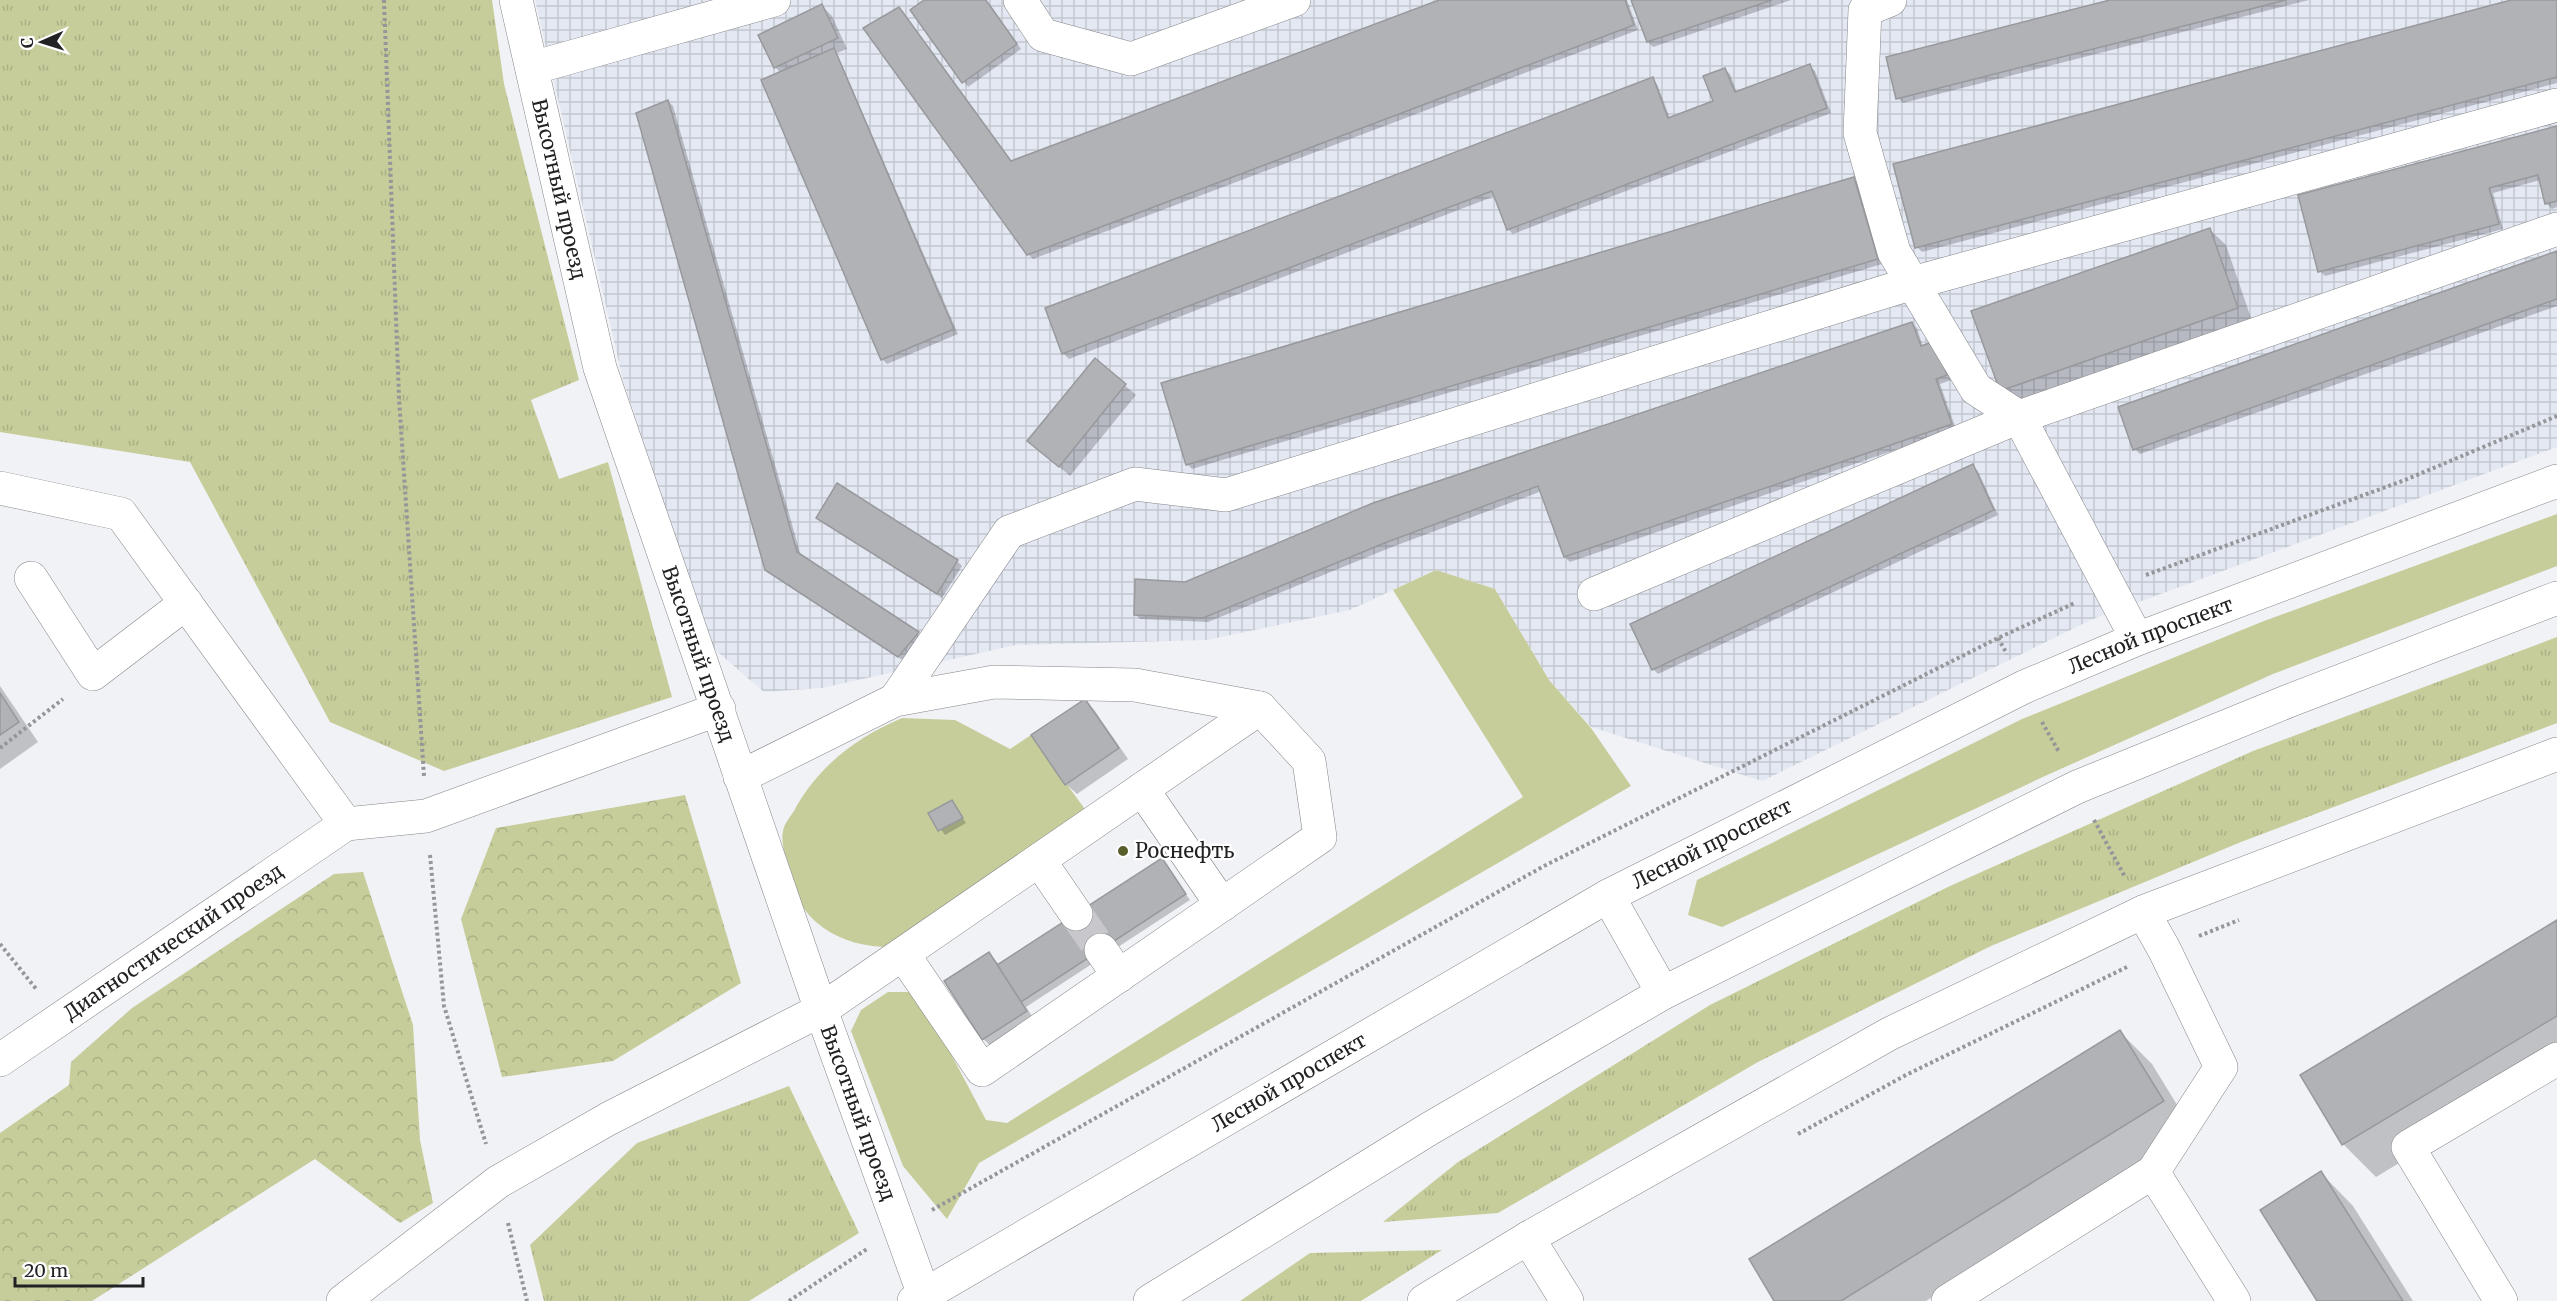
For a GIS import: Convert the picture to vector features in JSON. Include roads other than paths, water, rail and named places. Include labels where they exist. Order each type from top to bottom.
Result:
[{"type":"main road","name":"Высотный проезд","points":[[516,0],[600,368],[719,709],[740,777],[822,1010],[919,1298]]},
{"type":"main road","points":[[532,68],[774,0]]},
{"type":"main road","points":[[1020,0],[1043,36],[1131,59],[1294,0]]},
{"type":"main road","points":[[1890,0],[1865,10],[1860,133],[1894,252],[1976,389],[2019,417],[2137,639]]},
{"type":"main road","points":[[895,700],[1009,532],[1135,484],[1226,495],[1913,283],[2557,105]]},
{"type":"main road","points":[[1594,594],[2019,417],[2557,229]]},
{"type":"main road","name":"Лесной проспект","points":[[919,1298],[1608,896],[2024,687],[2137,639],[2557,481]]},
{"type":"main road","points":[[0,488],[121,514],[346,824],[426,816],[719,709]]},
{"type":"main road","points":[[31,578],[93,674],[186,603]]},
{"type":"main road","points":[[1150,1301],[1429,1129],[1663,993],[2077,787],[2291,700],[2557,598]]},
{"type":"main road","points":[[740,777],[895,700],[994,682],[1123,685],[1260,708],[1309,761],[1320,837],[982,1070],[903,954]]},
{"type":"main road","points":[[343,1301],[498,1182],[608,1119],[822,1010],[1260,708]]},
{"type":"main road","points":[[1424,1301],[1528,1238],[1889,1034],[2143,912],[2557,754]]},
{"type":"main road","points":[[1142,789],[1222,905]]},
{"type":"main road","name":"Диагностический проезд","points":[[0,1060],[346,824]]},
{"type":"main road","points":[[1039,860],[1076,914]]},
{"type":"main road","points":[[1608,896],[1663,993]]},
{"type":"main road","points":[[1947,1301],[2153,1172],[2221,1067],[2164,949],[2143,912]]},
{"type":"main road","points":[[1101,950],[1119,976]]},
{"type":"main road","points":[[2502,1301],[2408,1147],[2557,1059]]},
{"type":"main road","points":[[2153,1172],[2234,1301]]},
{"type":"main road","points":[[1528,1238],[1567,1301]]},
{"type":"tunnel","points":[[1076,914],[1101,950]]},
{"type":"place","name":"Роснефть","points":[[1123,851]]}]
